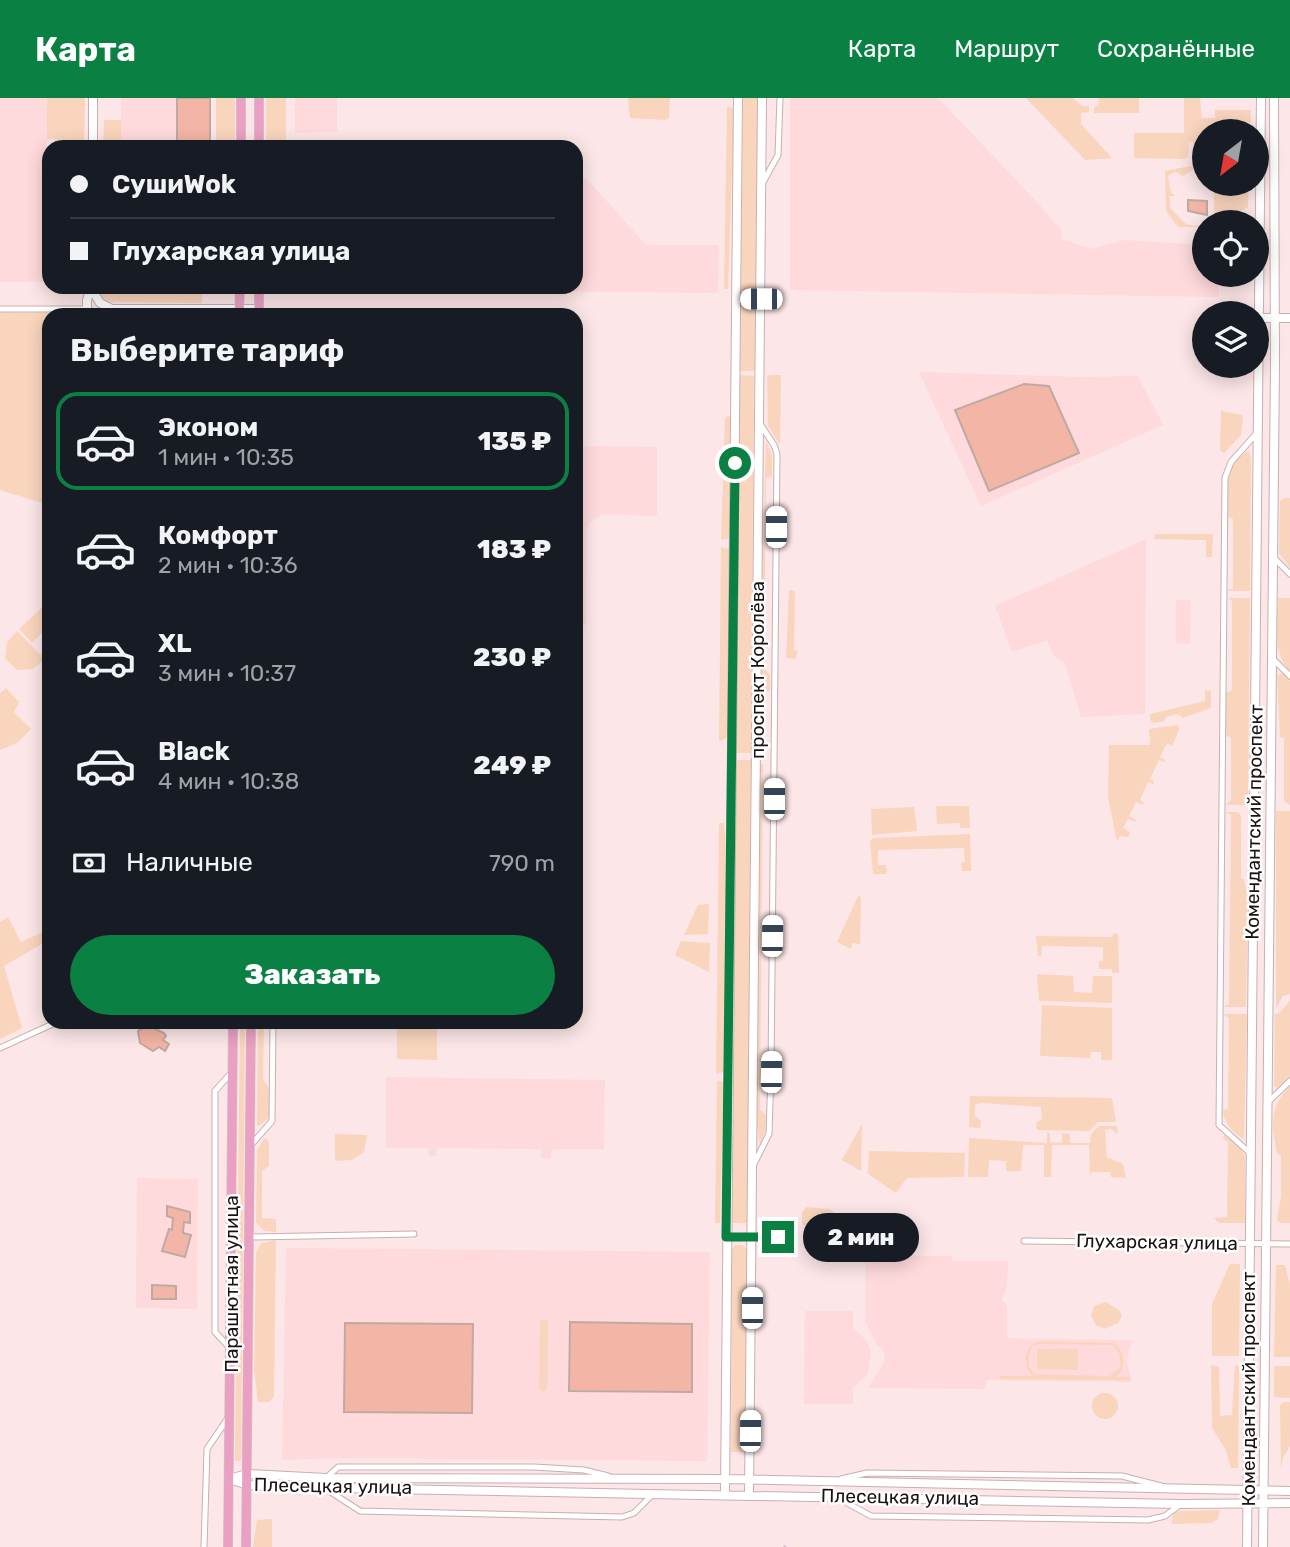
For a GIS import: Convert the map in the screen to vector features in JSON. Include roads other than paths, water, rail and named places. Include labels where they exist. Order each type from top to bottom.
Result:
[{"type":"main road","points":[[93,98],[93,140]]},
{"type":"main road","points":[[241,98],[241,140]]},
{"type":"main road","points":[[259,98],[259,140]]},
{"type":"main road","name":"проспект Королёва","points":[[725,1493],[738,98]]},
{"type":"main road","name":"проспект Королёва","points":[[749,1494],[756,670],[761,424],[761,98]]},
{"type":"main road","name":"Комендантский проспект","points":[[1258,301],[1261,98]]},
{"type":"main road","name":"Комендантский проспект","points":[[1263,1547],[1275,318],[1274,98]]},
{"type":"main road","points":[[95,294],[100,303],[110,308]]},
{"type":"main road","points":[[736,299],[761,299]]},
{"type":"main road","points":[[1269,318],[1290,318]]},
{"type":"main road","name":"Комендантский проспект","points":[[1247,1547],[1258,530],[1257,378]]},
{"type":"main road","name":"Парашютная улица","points":[[228,1547],[233,1029]]},
{"type":"main road","name":"Парашютная улица","points":[[246,1547],[251,1029]]},
{"type":"main road","name":"Плесецкая улица","points":[[229,1479],[248,1474],[325,1483],[1181,1504],[1290,1503]]},
{"type":"main road","name":"Плесецкая улица","points":[[229,1479],[248,1485],[614,1478],[749,1479],[1290,1491]]},
{"type":"street","points":[[762,184],[778,155],[780,98]]},
{"type":"street","points":[[0,309],[42,310]]},
{"type":"street","points":[[753,1167],[769,1134],[771,1047],[777,454],[761,424]]},
{"type":"street","points":[[1251,1154],[1219,1125],[1219,1031],[1224,478],[1231,462],[1256,434]]},
{"type":"street","points":[[1271,555],[1287,573],[1271,578]]},
{"type":"street","points":[[1271,657],[1290,676]]},
{"type":"street","points":[[0,1048],[42,1029]]},
{"type":"street","points":[[250,1146],[272,1121],[273,1029]]},
{"type":"street","points":[[230,1348],[215,1332],[215,1091],[232,1072]]},
{"type":"street","points":[[1266,1104],[1290,1081]]},
{"type":"street","points":[[249,1237],[414,1234]]},
{"type":"street","points":[[726,1237],[778,1237]]},
{"type":"street","name":"Глухарская улица","points":[[1024,1241],[1290,1244]]},
{"type":"street","points":[[204,1547],[207,1449],[229,1416]]},
{"type":"street","points":[[325,1483],[360,1511],[534,1516],[622,1517],[634,1513],[654,1492]]},
{"type":"street","points":[[834,1496],[871,1516],[1148,1520],[1165,1516],[1181,1504]]}]
